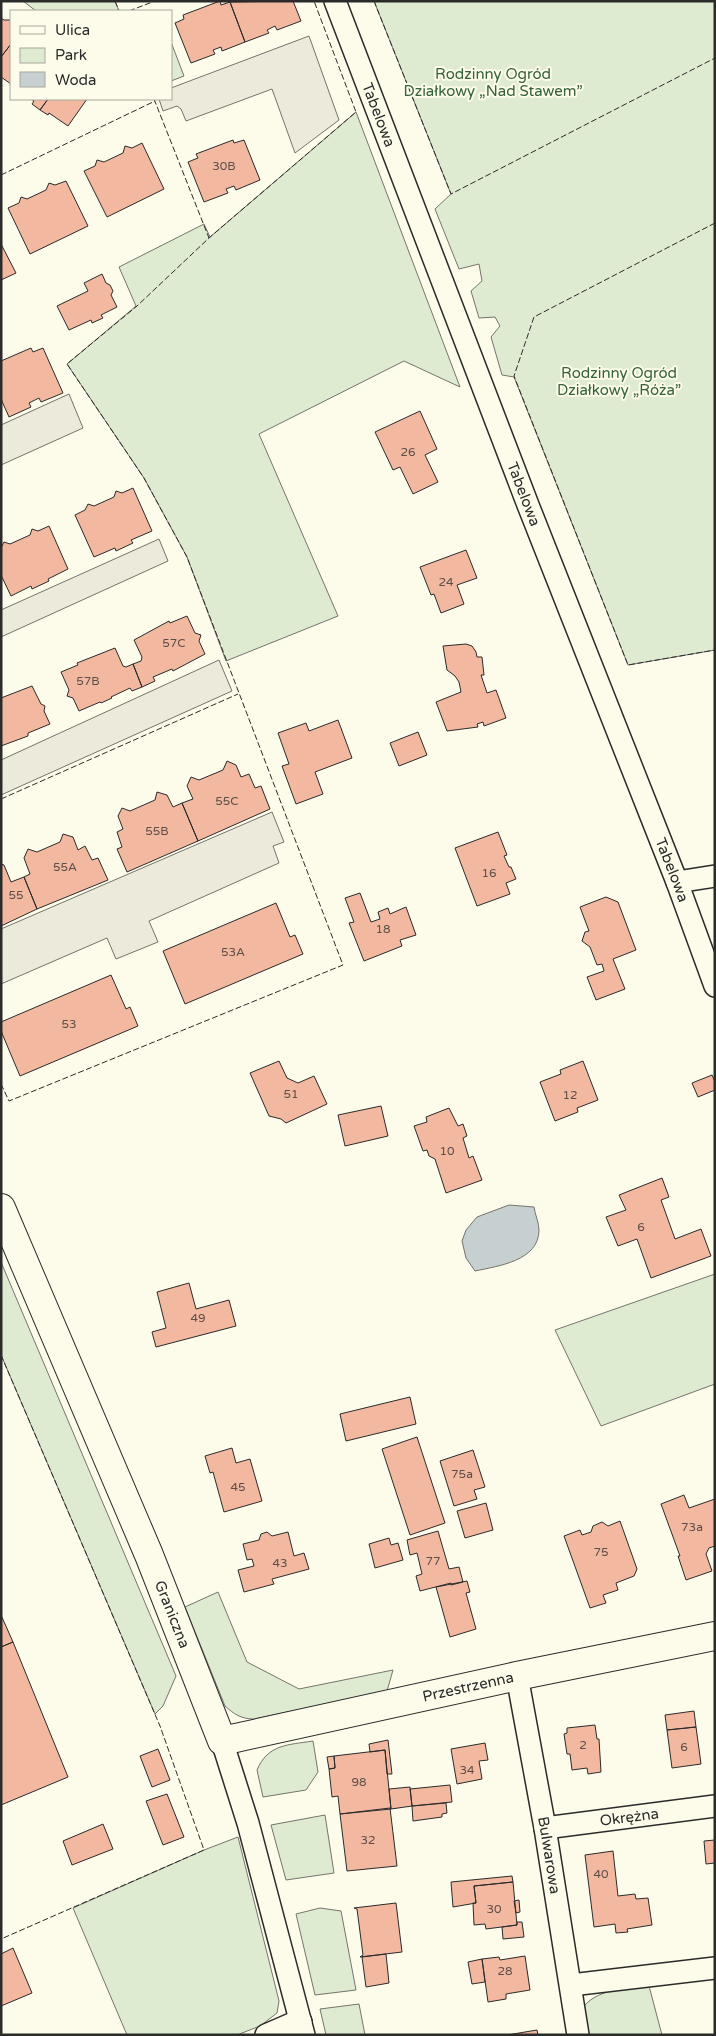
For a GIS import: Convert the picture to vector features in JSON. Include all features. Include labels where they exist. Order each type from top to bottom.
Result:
[{"type":"street","name":"Tabelowa","points":[[334,1],[535,523],[677,882],[715,986]]},
{"type":"street","points":[[677,882],[715,876]]},
{"type":"street","name":"Graniczna","points":[[1,1208],[149,1555],[222,1741],[248,1823],[303,2028]]},
{"type":"street","name":"Przestrzenna","points":[[222,1741],[517,1676],[715,1636]]},
{"type":"street","name":"Bulwarowa","points":[[517,1676],[545,1828],[578,2035]]},
{"type":"street","name":"Okrężna","points":[[545,1828],[715,1806]]},
{"type":"street","points":[[571,1985],[715,1968]]},
{"type":"street","points":[[266,2035],[296,2022],[303,2028]]},
{"type":"green space","points":[[23,1],[115,1],[119,10],[35,10]]},
{"type":"green space","points":[[374,1],[715,1],[715,650],[628,665],[514,377],[502,375],[491,337],[500,326],[495,317],[479,318],[471,291],[482,281],[479,264],[459,269],[435,209],[451,194]]},
{"type":"green space","points":[[172,45],[184,76],[172,81]]},
{"type":"green space","points":[[356,112],[460,387],[404,361],[259,434],[338,616],[226,661],[187,557],[144,478],[67,364],[136,306],[119,267],[204,224],[210,237]]},
{"type":"green space","points":[[1,1262],[176,1676],[163,1706],[155,1714],[1,1355]]},
{"type":"green space","points":[[715,1274],[715,1384],[601,1426],[555,1330]]},
{"type":"green space","points":[[218,1592],[247,1662],[299,1689],[393,1670],[387,1691],[254,1719],[235,1714],[225,1706],[185,1607]]},
{"type":"green space","points":[[313,1741],[318,1772],[306,1790],[263,1797],[257,1770],[267,1755],[280,1747]]},
{"type":"green space","points":[[325,1815],[334,1873],[286,1880],[271,1825]]},
{"type":"green space","points":[[238,1837],[279,2001],[277,2013],[260,2026],[237,2035],[127,2035],[73,1908]]},
{"type":"green space","points":[[320,1908],[341,1911],[356,1990],[315,1995],[296,1914]]},
{"type":"green space","points":[[649,1986],[662,2035],[585,2035],[584,2006],[590,2000],[614,1990]]},
{"type":"green space","points":[[359,2004],[365,2035],[326,2035],[320,2009]]},
{"type":"shaded area","points":[[309,36],[339,120],[295,153],[272,89],[186,121],[181,109],[177,106],[163,111],[159,100],[172,100],[172,88]]},
{"type":"shaded area","points":[[69,394],[83,428],[1,465],[1,425]]},
{"type":"shaded area","points":[[159,539],[168,561],[1,637],[1,610]]},
{"type":"shaded area","points":[[219,660],[232,691],[1,795],[1,760]]},
{"type":"shaded area","points":[[272,812],[284,842],[273,846],[279,863],[149,921],[158,942],[116,959],[107,938],[1,984],[1,929]]},
{"type":"water","points":[[509,1205],[534,1207],[539,1227],[537,1240],[532,1249],[516,1260],[475,1271],[466,1258],[462,1241],[466,1230],[477,1217]]},
{"type":"building","points":[[220,1],[221,5],[230,2],[245,42],[222,51],[221,47],[213,50],[215,54],[191,63],[175,23],[184,19],[183,15]]},
{"type":"building","points":[[293,1],[301,21],[277,30],[275,26],[267,30],[269,33],[245,42],[230,2]]},
{"type":"building","points":[[1,18],[10,20],[10,45],[1,57]]},
{"type":"building","points":[[10,45],[10,83],[1,77],[1,57]]},
{"type":"building","points":[[32,100],[47,100],[40,110],[32,104],[34,101]]},
{"type":"building","points":[[47,100],[86,100],[68,126],[49,113],[48,115],[40,110]]},
{"type":"building","points":[[233,140],[234,143],[244,140],[260,180],[236,190],[234,186],[226,189],[228,193],[204,202],[188,162],[198,158],[196,154]]},
{"type":"building","points":[[142,143],[164,189],[107,217],[84,171],[95,166],[97,160],[104,162],[123,153],[125,146],[132,148]]},
{"type":"building","points":[[66,181],[88,226],[30,254],[8,208],[19,203],[21,197],[27,199],[46,190],[49,183],[55,185]]},
{"type":"building","points":[[1,244],[16,273],[1,280]]},
{"type":"building","points":[[102,274],[106,283],[110,285],[113,291],[111,295],[117,307],[101,315],[103,318],[92,323],[91,320],[69,330],[57,306],[88,291],[84,283]]},
{"type":"building","points":[[31,348],[33,352],[43,348],[63,393],[41,402],[39,398],[29,403],[31,407],[9,417],[1,399],[1,361]]},
{"type":"building","points":[[420,411],[437,449],[425,455],[438,482],[413,494],[400,467],[393,470],[375,432]]},
{"type":"building","points":[[133,488],[152,531],[131,540],[133,543],[116,551],[115,548],[94,557],[75,515],[85,510],[88,504],[94,506],[114,497],[116,491],[122,493]]},
{"type":"building","points":[[49,526],[68,569],[48,579],[49,581],[32,589],[31,586],[11,596],[1,575],[1,548],[4,542],[10,544],[30,535],[32,529],[38,531]]},
{"type":"building","points":[[466,550],[477,578],[457,585],[464,604],[441,613],[434,594],[431,595],[420,567]]},
{"type":"building","points":[[187,616],[195,633],[201,635],[199,641],[205,654],[173,671],[172,669],[153,677],[155,681],[142,687],[133,664],[141,661],[142,657],[134,640],[169,621],[170,623]]},
{"type":"building","points":[[466,644],[472,646],[477,657],[482,657],[484,675],[481,675],[487,693],[496,690],[506,718],[484,726],[483,722],[477,724],[478,727],[447,731],[436,702],[461,692],[459,682],[447,670],[443,646]]},
{"type":"building","points":[[115,648],[123,666],[126,667],[133,664],[142,687],[132,691],[130,688],[101,703],[79,711],[73,698],[67,696],[69,690],[61,672],[78,665],[77,663]]},
{"type":"building","points":[[32,686],[41,704],[45,706],[44,711],[50,724],[28,733],[28,736],[1,746],[1,698]]},
{"type":"building","points":[[338,720],[352,758],[315,772],[323,794],[296,804],[282,766],[289,764],[278,733],[306,723],[309,731]]},
{"type":"building","points":[[418,732],[427,755],[399,766],[390,743]]},
{"type":"building","points":[[227,761],[236,765],[241,777],[249,774],[255,788],[261,786],[270,809],[198,841],[182,803],[193,799],[187,786],[191,777],[199,780],[223,770]]},
{"type":"building","points":[[157,792],[167,795],[173,807],[182,803],[198,841],[127,872],[117,849],[122,847],[117,832],[123,829],[118,816],[122,808],[130,811],[155,800]]},
{"type":"building","points":[[498,832],[507,855],[504,856],[516,879],[506,883],[510,894],[477,906],[455,848]]},
{"type":"building","points":[[63,834],[73,837],[78,850],[85,846],[92,860],[98,858],[108,880],[37,909],[24,877],[30,874],[24,858],[28,849],[37,852],[60,842]]},
{"type":"building","points":[[1,864],[4,865],[11,882],[24,877],[37,909],[1,926]]},
{"type":"building","points":[[360,893],[371,922],[380,919],[378,912],[388,908],[390,914],[406,907],[416,935],[400,940],[402,946],[364,961],[349,923],[354,922],[345,898]]},
{"type":"building","points":[[606,897],[618,902],[636,950],[613,959],[625,989],[596,1000],[587,977],[604,971],[602,964],[597,965],[590,947],[582,941],[585,932],[589,931],[580,907]]},
{"type":"building","points":[[276,903],[290,937],[295,935],[303,954],[185,1004],[163,951]]},
{"type":"building","points":[[111,975],[126,1009],[130,1007],[138,1026],[20,1076],[1,1031],[1,1022]]},
{"type":"building","points":[[279,1061],[287,1078],[298,1083],[314,1076],[327,1104],[286,1123],[281,1119],[269,1116],[250,1073]]},
{"type":"building","points":[[583,1061],[598,1100],[577,1108],[578,1112],[555,1121],[540,1082],[561,1074],[560,1070]]},
{"type":"building","points":[[712,1075],[715,1082],[715,1090],[698,1097],[692,1083]]},
{"type":"building","points":[[381,1106],[388,1136],[345,1146],[338,1115]]},
{"type":"building","points":[[449,1108],[458,1126],[463,1124],[467,1136],[463,1138],[469,1158],[473,1156],[482,1180],[446,1193],[435,1159],[429,1156],[427,1150],[423,1151],[414,1126],[427,1122],[426,1117]]},
{"type":"building","points":[[662,1178],[669,1197],[661,1200],[675,1239],[701,1229],[711,1256],[651,1278],[637,1239],[618,1246],[606,1217],[626,1210],[619,1195]]},
{"type":"building","points":[[189,1283],[196,1309],[229,1300],[236,1326],[156,1347],[152,1332],[166,1328],[157,1292]]},
{"type":"building","points":[[410,1397],[416,1424],[346,1441],[340,1414]]},
{"type":"building","points":[[417,1437],[445,1523],[410,1535],[382,1449]]},
{"type":"building","points":[[232,1448],[236,1463],[250,1459],[262,1501],[224,1512],[213,1472],[210,1473],[205,1456]]},
{"type":"building","points":[[473,1450],[485,1487],[474,1490],[477,1499],[454,1506],[440,1461]]},
{"type":"building","points":[[684,1495],[689,1508],[715,1499],[715,1546],[709,1548],[706,1554],[712,1571],[686,1580],[678,1556],[680,1556],[661,1504]]},
{"type":"building","points":[[486,1503],[493,1530],[465,1538],[457,1511]]},
{"type":"building","points":[[620,1521],[637,1569],[634,1576],[616,1583],[618,1590],[603,1595],[606,1603],[590,1608],[564,1536],[580,1530],[582,1535],[591,1532],[593,1526],[602,1522],[608,1526]]},
{"type":"building","points":[[438,1531],[449,1569],[459,1567],[463,1582],[420,1591],[416,1576],[422,1574],[417,1553],[410,1555],[407,1540]]},
{"type":"building","points":[[267,1532],[272,1536],[288,1532],[294,1556],[304,1553],[309,1569],[272,1579],[274,1584],[244,1592],[238,1570],[254,1566],[252,1559],[247,1560],[243,1544],[259,1540],[261,1534]]},
{"type":"building","points":[[389,1538],[391,1545],[398,1543],[403,1560],[375,1568],[369,1544]]},
{"type":"building","points":[[467,1581],[470,1592],[466,1593],[476,1629],[450,1637],[436,1587]]},
{"type":"building","points":[[1,1615],[13,1642],[1,1647]]},
{"type":"building","points":[[13,1642],[68,1777],[1,1805],[1,1647]]},
{"type":"building","points":[[694,1711],[696,1727],[667,1730],[665,1715]]},
{"type":"building","points":[[595,1725],[597,1739],[599,1739],[601,1772],[588,1774],[587,1768],[572,1770],[570,1754],[567,1754],[564,1734],[567,1733],[567,1728]]},
{"type":"building","points":[[696,1727],[701,1764],[672,1768],[667,1730]]},
{"type":"building","points":[[388,1740],[392,1774],[387,1774],[385,1750],[370,1752],[369,1744]]},
{"type":"building","points":[[485,1743],[488,1760],[479,1761],[482,1779],[457,1784],[451,1749]]},
{"type":"building","points":[[158,1749],[170,1780],[152,1787],[140,1756]]},
{"type":"building","points":[[385,1750],[391,1809],[340,1814],[338,1796],[332,1797],[329,1769],[335,1768],[334,1756]]},
{"type":"building","points":[[334,1756],[335,1768],[329,1769],[327,1757]]},
{"type":"building","points":[[450,1785],[452,1802],[412,1806],[410,1789]]},
{"type":"building","points":[[410,1787],[412,1806],[391,1809],[389,1789]]},
{"type":"building","points":[[167,1794],[184,1837],[163,1845],[146,1801]]},
{"type":"building","points":[[446,1803],[447,1813],[442,1814],[442,1817],[413,1821],[412,1806]]},
{"type":"building","points":[[390,1808],[397,1866],[347,1871],[340,1814]]},
{"type":"building","points":[[103,1824],[113,1849],[72,1865],[63,1841]]},
{"type":"building","points":[[715,1840],[715,1863],[706,1864],[704,1841]]},
{"type":"building","points":[[613,1851],[618,1896],[635,1894],[636,1899],[648,1898],[652,1925],[627,1929],[628,1932],[616,1933],[615,1924],[594,1927],[585,1855]]},
{"type":"building","points":[[512,1876],[513,1882],[474,1886],[476,1903],[453,1907],[451,1882]]},
{"type":"building","points":[[513,1882],[517,1925],[486,1929],[485,1924],[474,1925],[473,1903],[476,1903],[474,1886]]},
{"type":"building","points":[[519,1900],[520,1912],[516,1913],[514,1901]]},
{"type":"building","points":[[396,1903],[402,1952],[360,1957],[363,1955],[357,1909],[354,1908]]},
{"type":"building","points":[[517,1922],[522,1922],[524,1937],[503,1939],[502,1927],[517,1925]]},
{"type":"building","points":[[13,1948],[32,1993],[1,2006],[1,1954]]},
{"type":"building","points":[[386,1954],[389,1983],[366,1987],[362,1957]]},
{"type":"building","points":[[525,1956],[530,1990],[506,1994],[506,1999],[488,2002],[482,1959],[499,1957],[500,1960]]},
{"type":"building","points":[[482,1959],[485,1982],[472,1984],[468,1962]]},
{"type":"building","points":[[537,2030],[538,2035],[507,2035]]},
{"type":"fence","points":[[115,1],[119,10]]},
{"type":"fence","points":[[132,10],[155,1]]},
{"type":"fence","points":[[1,1084],[9,1101],[343,965],[187,557],[144,478],[67,364],[137,306],[209,238],[356,112],[314,1]]},
{"type":"fence","points":[[374,1],[451,194],[715,58]]},
{"type":"fence","points":[[154,100],[209,238]]},
{"type":"fence","points":[[1,175],[155,101]]},
{"type":"fence","points":[[715,223],[534,317],[514,376],[628,665],[715,650]]},
{"type":"fence","points":[[1,799],[238,694]]},
{"type":"fence","points":[[1,1355],[160,1726],[204,1850],[1,1939]]},
{"type":"park label","name":"Rodzinny Ogród Działkowy „Nad Stawem”","points":[[493,82]]},
{"type":"park label","name":"Rodzinny Ogród Działkowy „Róża”","points":[[619,382]]}]
